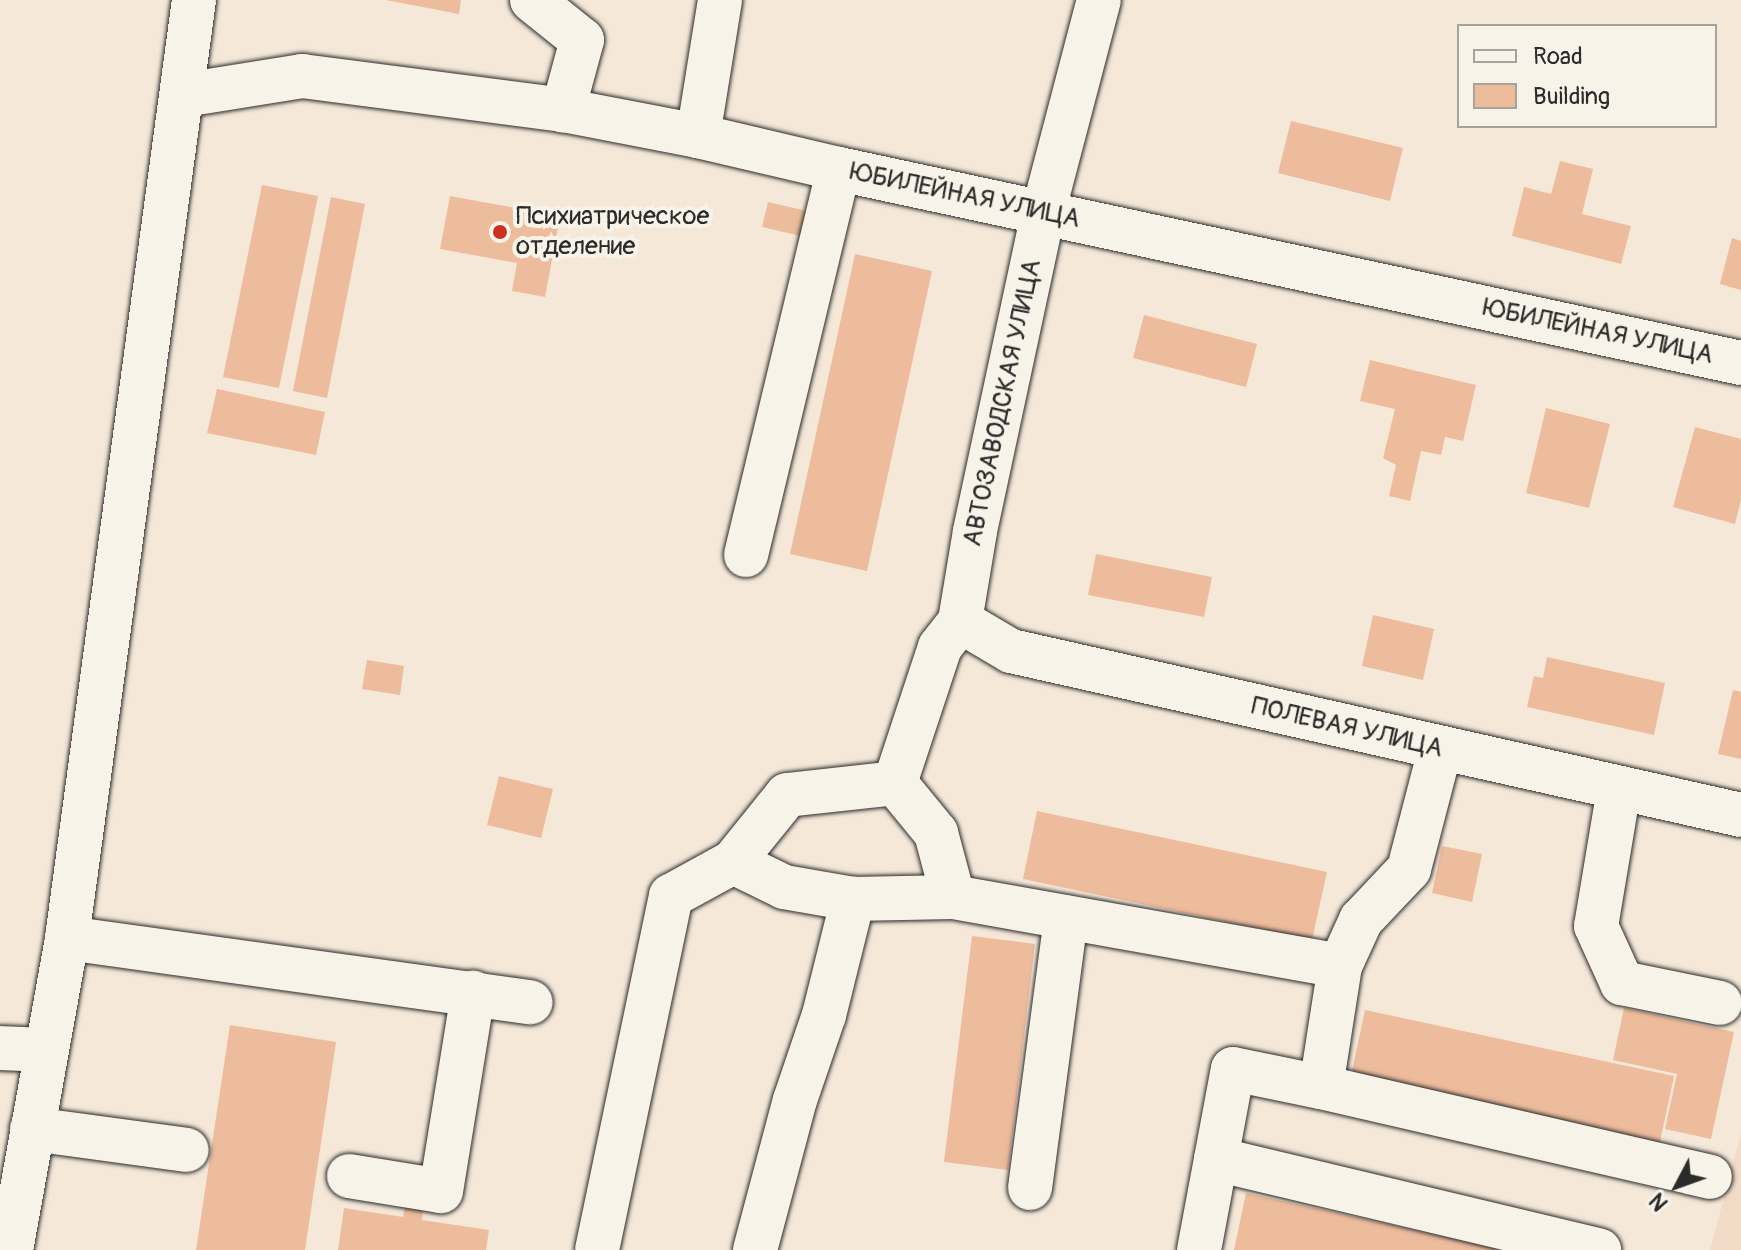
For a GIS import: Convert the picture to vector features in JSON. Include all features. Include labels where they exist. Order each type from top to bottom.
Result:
[{"type":"street","points":[[11,1250],[67,938],[184,95],[194,0]]},
{"type":"street","points":[[532,0],[585,20],[563,110]]},
{"type":"street","points":[[698,136],[720,0]]},
{"type":"street","name":"АВТОЗАВОДСКАЯ УЛИЦА","points":[[960,621],[975,531],[1043,213],[1099,0]]},
{"type":"street","name":"ЮБИЛЕЙНАЯ УЛИЦА","points":[[184,95],[302,76],[563,110],[698,136],[1741,363]]},
{"type":"street","points":[[746,555],[839,169]]},
{"type":"street","points":[[895,783],[940,647],[960,621]]},
{"type":"street","name":"ПОЛЕВАЯ УЛИЦА","points":[[960,621],[1011,651],[1440,750],[1741,815]]},
{"type":"street","points":[[1321,1087],[1340,966],[1361,920],[1409,869],[1440,750]]},
{"type":"street","points":[[597,1250],[671,896],[733,862],[787,795],[895,783]]},
{"type":"street","points":[[895,783],[936,833],[953,897]]},
{"type":"street","points":[[1619,789],[1596,926],[1622,983],[1720,1003]]},
{"type":"street","points":[[733,862],[784,887],[853,899],[953,897],[1340,966]]},
{"type":"street","points":[[755,1250],[795,1100],[824,1015],[853,899]]},
{"type":"street","points":[[1030,1188],[1066,917]]},
{"type":"street","points":[[67,938],[531,1002]]},
{"type":"street","points":[[349,1176],[441,1191],[473,993]]},
{"type":"street","points":[[0,1048],[46,1050]]},
{"type":"street","points":[[1199,1250],[1233,1069],[1710,1177]]},
{"type":"street","points":[[32,1129],[187,1150]]},
{"type":"street","points":[[1216,1159],[1599,1250]]},
{"type":"shaded area","points":[[1741,1133],[1741,1250],[1710,1250]]},
{"type":"building","points":[[386,0],[461,0],[459,14]]},
{"type":"building","points":[[1291,121],[1403,148],[1390,201],[1278,173]]},
{"type":"building","points":[[1560,161],[1593,169],[1582,214],[1631,226],[1621,264],[1512,236],[1524,187],[1551,194]]},
{"type":"building","points":[[262,185],[318,196],[279,388],[223,377]]},
{"type":"building","name":"Психиатрическое отделение","points":[[450,196],[560,216],[545,297],[512,291],[517,263],[440,249]]},
{"type":"building","points":[[331,197],[365,204],[327,398],[293,391]]},
{"type":"building","points":[[768,202],[811,212],[805,237],[762,227]]},
{"type":"building","points":[[1732,238],[1741,241],[1741,290],[1720,284]]},
{"type":"building","points":[[855,254],[932,271],[867,571],[790,554]]},
{"type":"building","points":[[1144,315],[1257,344],[1246,387],[1133,358]]},
{"type":"building","points":[[1370,360],[1476,385],[1463,441],[1445,437],[1441,455],[1421,451],[1410,501],[1389,496],[1396,465],[1383,458],[1395,409],[1360,401]]},
{"type":"building","points":[[217,389],[325,412],[316,455],[207,433]]},
{"type":"building","points":[[1546,408],[1610,424],[1589,508],[1526,493]]},
{"type":"building","points":[[1695,427],[1741,439],[1741,500],[1735,524],[1673,507]]},
{"type":"building","points":[[1096,554],[1212,577],[1204,617],[1088,595]]},
{"type":"building","points":[[1373,615],[1434,629],[1423,680],[1362,666]]},
{"type":"building","points":[[1547,657],[1665,683],[1654,735],[1527,707],[1534,676],[1543,678]]},
{"type":"building","points":[[367,660],[404,666],[400,695],[362,689]]},
{"type":"building","points":[[1733,690],[1741,692],[1741,759],[1718,754]]},
{"type":"building","points":[[499,776],[553,789],[541,838],[487,825]]},
{"type":"building","points":[[1037,811],[1327,872],[1312,940],[1023,879]]},
{"type":"building","points":[[1442,846],[1482,854],[1472,902],[1432,893]]},
{"type":"building","points":[[972,936],[1035,944],[1008,1170],[944,1162]]},
{"type":"building","points":[[1624,1008],[1734,1032],[1711,1139],[1665,1129],[1677,1074],[1613,1060]]},
{"type":"building","points":[[1365,1010],[1674,1076],[1658,1151],[1349,1085]]},
{"type":"building","points":[[230,1025],[336,1042],[305,1250],[196,1250]]},
{"type":"building","points":[[1246,1193],[1500,1249],[1500,1250],[1234,1250]]},
{"type":"building","points":[[405,1206],[423,1208],[422,1220],[489,1230],[486,1250],[338,1250],[344,1208],[403,1217]]},
{"type":"place","name":"Психиатрическое отделение","points":[[500,232]]}]
